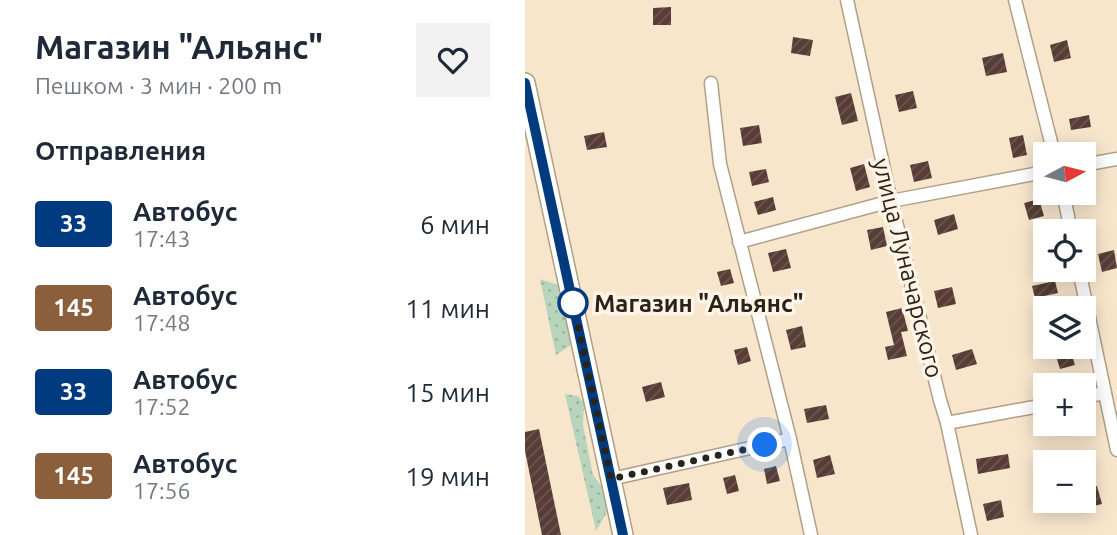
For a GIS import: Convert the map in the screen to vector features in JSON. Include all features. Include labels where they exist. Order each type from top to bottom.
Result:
[{"type":"street","name":"улица Луначарского","points":[[847,0],[891,201],[947,423],[971,535]]},
{"type":"street","points":[[1015,0],[1051,142]]},
{"type":"street","points":[[525,83],[623,535]]},
{"type":"street","points":[[711,83],[720,164],[790,439],[811,535]]},
{"type":"street","points":[[1096,163],[1117,159]]},
{"type":"street","points":[[739,242],[891,201],[1033,174]]},
{"type":"street","points":[[1082,282],[1109,387],[1117,450]]},
{"type":"street","points":[[947,423],[1033,407]]},
{"type":"street","points":[[611,479],[790,439]]},
{"type":"green space","points":[[540,279],[558,285],[571,345],[556,355]]},
{"type":"green space","points":[[565,394],[578,396],[584,403],[583,425],[593,475],[602,487],[607,508],[596,531]]},
{"type":"building","points":[[671,7],[671,25],[653,25],[653,8]]},
{"type":"building","points":[[793,37],[813,40],[810,56],[791,53]]},
{"type":"building","points":[[1067,40],[1071,58],[1054,62],[1050,45]]},
{"type":"building","points":[[1003,53],[1007,72],[986,76],[982,58]]},
{"type":"building","points":[[913,91],[917,108],[899,112],[895,95]]},
{"type":"building","points":[[851,93],[858,121],[842,125],[835,97]]},
{"type":"building","points":[[1089,115],[1091,127],[1071,130],[1069,119]]},
{"type":"building","points":[[759,125],[762,143],[743,146],[740,128]]},
{"type":"building","points":[[604,132],[607,147],[587,150],[584,136]]},
{"type":"building","points":[[1023,135],[1027,155],[1013,158],[1009,138]]},
{"type":"building","points":[[928,161],[932,178],[914,182],[910,165]]},
{"type":"building","points":[[864,164],[870,187],[856,191],[850,168]]},
{"type":"building","points":[[766,169],[769,182],[752,186],[749,172]]},
{"type":"building","points":[[773,197],[776,210],[758,215],[754,202]]},
{"type":"building","points":[[1033,201],[1033,205],[1041,205],[1044,216],[1029,220],[1024,203]]},
{"type":"building","points":[[954,214],[958,229],[938,235],[934,220]]},
{"type":"building","points":[[883,227],[887,246],[871,250],[867,230]]},
{"type":"building","points":[[786,249],[791,268],[773,272],[768,253]]},
{"type":"building","points":[[1114,250],[1117,268],[1102,272],[1098,254]]},
{"type":"building","points":[[730,269],[734,283],[721,286],[717,272]]},
{"type":"building","points":[[1055,282],[1058,293],[1034,296],[1032,286]]},
{"type":"building","points":[[952,287],[956,304],[938,308],[934,291]]},
{"type":"building","points":[[902,308],[908,331],[901,332],[907,356],[888,360],[885,347],[894,345],[886,312]]},
{"type":"building","points":[[802,326],[806,347],[791,350],[786,330]]},
{"type":"building","points":[[747,347],[751,361],[738,365],[734,350]]},
{"type":"building","points":[[972,349],[977,364],[956,370],[952,355]]},
{"type":"building","points":[[1057,359],[1073,359],[1075,365],[1060,369]]},
{"type":"building","points":[[661,382],[665,397],[646,402],[642,387]]},
{"type":"building","points":[[826,405],[829,419],[807,423],[804,409]]},
{"type":"building","points":[[539,429],[561,535],[542,535],[525,451],[525,432]]},
{"type":"building","points":[[1008,454],[1010,468],[978,474],[976,459]]},
{"type":"building","points":[[830,455],[835,474],[817,478],[813,460]]},
{"type":"building","points":[[776,466],[780,481],[767,484],[764,469]]},
{"type":"building","points":[[735,475],[739,491],[727,494],[723,478]]},
{"type":"building","points":[[689,483],[692,500],[667,505],[663,488]]},
{"type":"building","points":[[1096,486],[1102,504],[1096,505]]},
{"type":"building","points":[[1001,500],[1004,517],[987,521],[983,504]]},
{"type":"bus line","name":"33","points":[[525,83],[623,535]]},
{"type":"place","name":"Магазин \"Альянс\"","points":[[573,303]]},
{"type":"route","points":[[573,303],[611,479],[765,445]]}]
